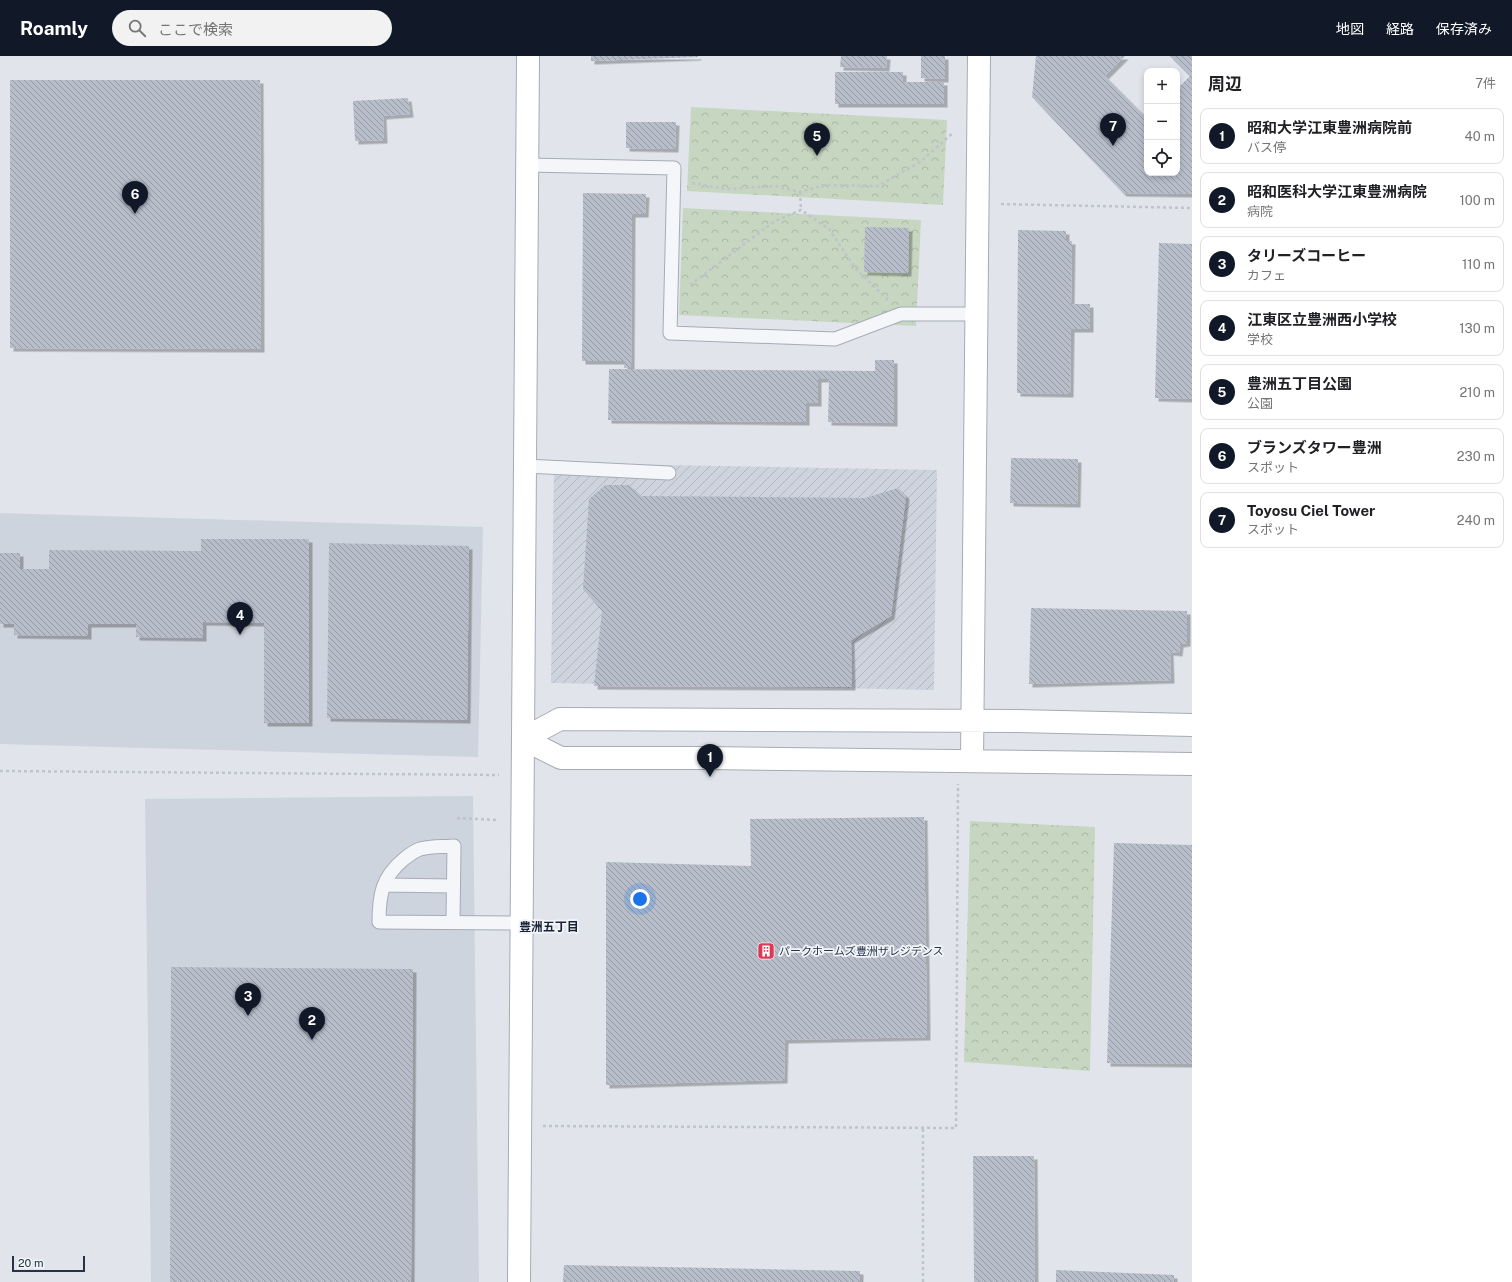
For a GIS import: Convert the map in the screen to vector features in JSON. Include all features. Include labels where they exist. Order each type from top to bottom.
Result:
[{"type":"street","points":[[519,1282],[528,56]]},
{"type":"street","points":[[972,761],[979,56]]},
{"type":"street","points":[[523,739],[560,719],[972,721],[1192,725]]},
{"type":"street","points":[[523,739],[561,758],[706,758],[1192,764]]},
{"type":"lane","points":[[527,165],[674,168],[670,333],[835,339],[901,314],[976,314]]},
{"type":"lane","points":[[525,466],[669,473]]},
{"type":"lane","points":[[453,922],[454,846],[419,849],[408,855],[393,869],[384,885],[380,898],[379,922],[522,924]]},
{"type":"lane","points":[[384,885],[453,886]]},
{"type":"path","points":[[674,179],[726,189],[775,186],[800,192],[824,185],[878,186],[920,162],[954,132]]},
{"type":"path","points":[[800,192],[800,210]]},
{"type":"path","points":[[1000,204],[1192,208]]},
{"type":"path","points":[[670,300],[775,222],[800,210]]},
{"type":"path","points":[[800,210],[829,229],[855,268],[901,314]]},
{"type":"path","points":[[0,772],[499,775]]},
{"type":"path","points":[[543,1126],[956,1128],[958,779]]},
{"type":"path","points":[[457,818],[497,820]]},
{"type":"path","points":[[923,1282],[924,1128]]},
{"type":"shaded area","points":[[554,463],[937,470],[934,690],[551,683]]},
{"type":"shaded area","points":[[0,513],[483,527],[478,757],[0,744]]},
{"type":"shaded area","points":[[473,796],[479,1282],[151,1282],[145,799]]},
{"type":"green space","points":[[691,107],[947,120],[943,205],[687,191]]},
{"type":"green space","points":[[683,208],[921,220],[916,326],[679,315]]},
{"type":"green space","points":[[970,821],[1095,827],[1090,1071],[964,1062]]},
{"type":"building","points":[[591,56],[698,56],[698,57],[591,61]]},
{"type":"building","points":[[841,56],[887,56],[886,68],[840,67]]},
{"type":"building","points":[[921,56],[945,56],[945,79],[921,78]]},
{"type":"building","points":[[1036,56],[1125,56],[1105,76],[1144,115],[1144,176],[1180,176],[1180,86],[1190,76],[1170,56],[1192,56],[1192,194],[1123,193],[1032,97]]},
{"type":"building","points":[[835,72],[903,72],[903,82],[944,82],[944,104],[835,104]]},
{"type":"building","points":[[10,80],[260,80],[261,349],[10,348]]},
{"type":"building","points":[[408,98],[410,114],[383,116],[384,140],[355,141],[353,101]]},
{"type":"building","points":[[626,122],[676,122],[675,149],[626,148]]},
{"type":"building","points":[[583,193],[646,194],[645,214],[632,214],[631,368],[624,368],[624,361],[582,361]]},
{"type":"building","points":[[865,227],[909,228],[908,273],[864,272]]},
{"type":"building","points":[[1018,230],[1066,231],[1066,241],[1072,241],[1071,304],[1090,304],[1090,329],[1071,329],[1070,394],[1017,393]]},
{"type":"building","points":[[1159,243],[1192,244],[1192,399],[1155,398]]},
{"type":"building","points":[[875,360],[894,360],[894,423],[828,422],[829,379],[818,379],[818,403],[806,403],[806,422],[608,420],[609,369],[875,371]]},
{"type":"building","points":[[1011,458],[1078,459],[1077,504],[1010,503]]},
{"type":"building","points":[[605,485],[629,485],[641,496],[865,498],[898,488],[906,496],[891,616],[851,640],[852,687],[594,686],[602,611],[583,589],[589,499]]},
{"type":"building","points":[[201,539],[309,539],[309,723],[264,723],[264,623],[203,622],[203,638],[136,637],[136,624],[88,624],[88,636],[14,635],[14,624],[0,624],[0,553],[20,553],[20,569],[49,569],[49,550],[201,551]]},
{"type":"building","points":[[329,543],[469,546],[467,720],[327,718]]},
{"type":"building","points":[[1031,608],[1187,611],[1187,643],[1180,644],[1179,653],[1170,652],[1171,680],[1029,684]]},
{"type":"building","name":"パークホームズ豊洲ザレジデンス","points":[[924,817],[927,1037],[785,1040],[784,1080],[606,1085],[606,862],[751,866],[750,819]]},
{"type":"building","points":[[1114,843],[1192,845],[1192,1064],[1107,1063]]},
{"type":"building","points":[[171,967],[413,969],[411,1282],[170,1282]]},
{"type":"building","points":[[973,1156],[1034,1156],[1035,1282],[974,1282]]},
{"type":"building","points":[[564,1265],[860,1271],[860,1282],[563,1282]]},
{"type":"building","points":[[1056,1270],[1174,1275],[1174,1282],[1056,1282]]},
{"type":"place","name":"Toyosu Ciel Tower","points":[[1113,146]]},
{"type":"place","name":"豊洲五丁目公園","points":[[817,156]]},
{"type":"place","name":"ブランズタワー豊洲","points":[[135,214]]},
{"type":"place","name":"江東区立豊洲西小学校","points":[[240,635]]},
{"type":"place","name":"昭和大学江東豊洲病院前","points":[[710,777]]},
{"type":"place","name":"パークホームズ豊洲ザレジデンス","points":[[766,951]]},
{"type":"place","name":"タリーズコーヒー","points":[[248,1016]]},
{"type":"place","name":"昭和医科大学江東豊洲病院","points":[[312,1040]]},
{"type":"district","name":"豊洲五丁目","points":[[549,927]]}]
